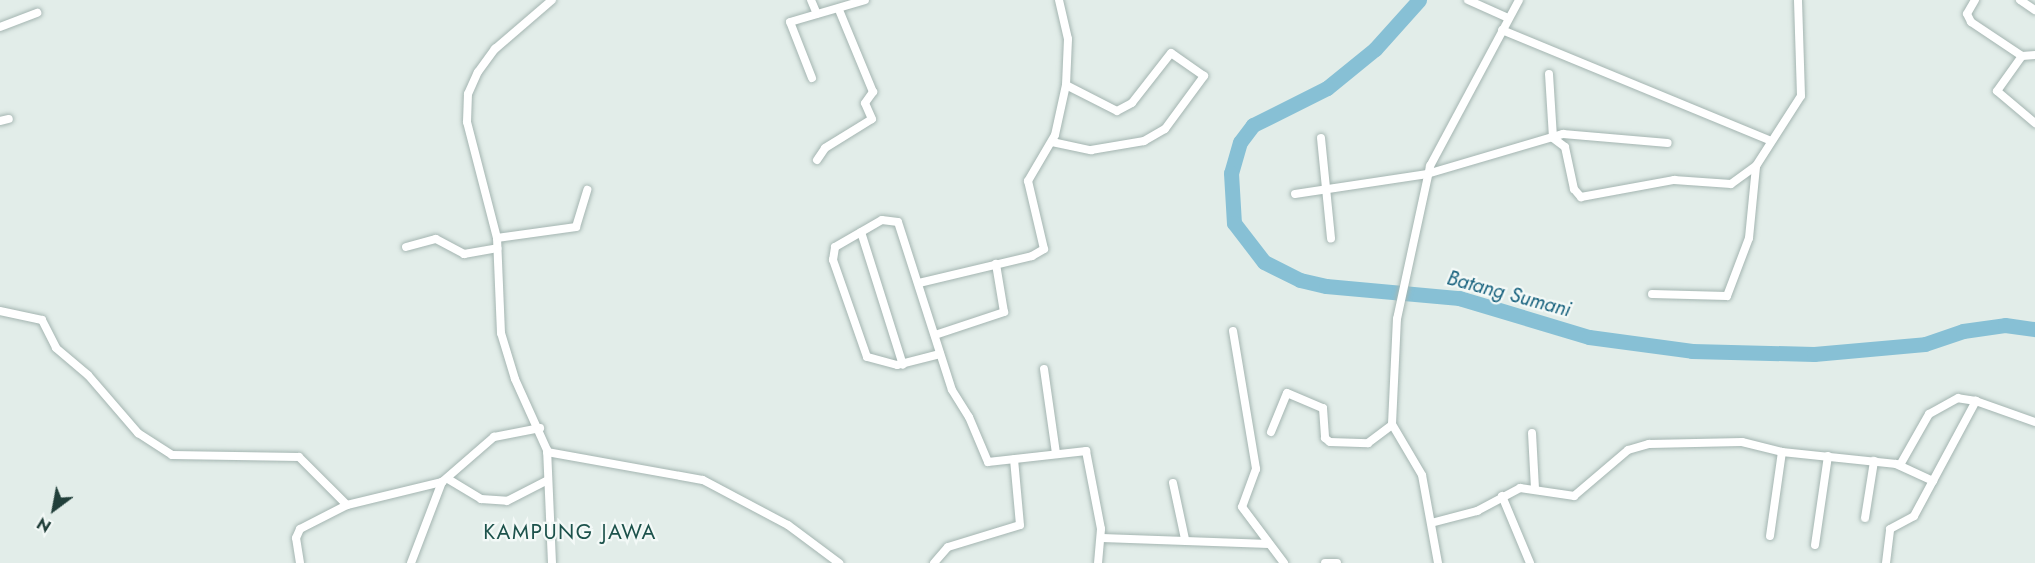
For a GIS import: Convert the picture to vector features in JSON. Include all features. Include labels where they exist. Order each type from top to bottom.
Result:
[{"type":"street","points":[[552,0],[495,50],[468,94],[467,122],[497,238],[501,333],[515,379],[540,428],[547,452],[552,563]]},
{"type":"street","points":[[811,0],[817,14]]},
{"type":"street","points":[[812,78],[789,25],[865,0]]},
{"type":"street","points":[[919,284],[1044,249],[1028,181],[1052,142],[1066,85],[1068,39],[1059,0]]},
{"type":"street","points":[[1468,0],[1508,18]]},
{"type":"street","points":[[1438,563],[1422,475],[1392,425],[1390,404],[1397,319],[1407,260],[1427,174],[1444,133],[1519,0]]},
{"type":"street","points":[[1553,138],[1566,147],[1574,189],[1585,198],[1666,181],[1731,184],[1756,166],[1801,96],[1797,0]]},
{"type":"street","points":[[1975,0],[1967,18],[2022,56],[2035,55]]},
{"type":"street","points":[[2020,0],[2035,10]]},
{"type":"street","points":[[817,160],[825,148],[872,121],[865,103],[873,92],[839,9]]},
{"type":"street","points":[[0,27],[37,13]]},
{"type":"street","points":[[1502,30],[1771,141]]},
{"type":"street","points":[[1052,142],[1091,150],[1144,141],[1166,129],[1204,76],[1171,53],[1132,103],[1117,111],[1066,85]]},
{"type":"street","points":[[2022,56],[1997,91],[2035,123]]},
{"type":"street","points":[[1549,74],[1553,138]]},
{"type":"street","points":[[1295,194],[1326,187],[1427,174],[1553,138],[1580,133],[1668,143]]},
{"type":"street","points":[[1321,138],[1331,239]]},
{"type":"street","points":[[1652,294],[1727,296],[1749,238],[1756,166]]},
{"type":"street","points":[[497,238],[576,227],[587,190]]},
{"type":"street","points":[[940,354],[903,365],[867,357],[833,260],[835,247],[882,220],[898,222],[952,390],[988,462],[1081,449],[1088,453],[1101,538],[1098,563]]},
{"type":"street","points":[[861,232],[903,365]]},
{"type":"street","points":[[406,247],[436,238],[464,254],[497,248]]},
{"type":"street","points":[[935,335],[1004,312],[996,264]]},
{"type":"street","points":[[0,311],[42,320],[56,348],[88,375],[138,433],[172,455],[299,457],[347,505]]},
{"type":"street","points":[[1233,331],[1256,470],[1242,507],[1284,563]]},
{"type":"street","points":[[1044,369],[1056,453]]},
{"type":"street","points":[[1272,432],[1287,393],[1323,408],[1325,438],[1330,442],[1368,443],[1392,425]]},
{"type":"street","points":[[1900,465],[1929,414],[1958,398],[1976,400],[2035,422]]},
{"type":"street","points":[[1886,563],[1890,529],[1911,519],[1976,400]]},
{"type":"street","points":[[411,563],[445,480],[494,437],[540,428]]},
{"type":"street","points":[[1532,433],[1535,488]]},
{"type":"street","points":[[1431,523],[1477,511],[1502,496],[1535,488],[1574,496],[1628,450],[1649,444],[1729,441],[1782,452],[1900,465],[1933,481]]},
{"type":"street","points":[[547,452],[637,465],[703,480],[788,525],[839,563]]},
{"type":"street","points":[[1770,536],[1782,452]]},
{"type":"street","points":[[1815,545],[1827,456]]},
{"type":"street","points":[[934,563],[956,544],[1020,525],[1014,459]]},
{"type":"street","points":[[1865,518],[1874,461]]},
{"type":"street","points":[[300,563],[296,538],[300,529],[347,505],[445,480],[481,499],[507,501],[548,480]]},
{"type":"street","points":[[1173,483],[1185,539]]},
{"type":"street","points":[[1502,496],[1530,563]]},
{"type":"street","points":[[1101,538],[1185,539],[1269,544]]},
{"type":"street","points":[[1325,563],[1337,563]]},
{"type":"waterway","name":"Batang Sumani","points":[[1419,0],[1375,49],[1327,88],[1253,125],[1240,142],[1231,173],[1234,223],[1264,262],[1300,280],[1326,286],[1459,298],[1589,337],[1692,351],[1814,354],[1925,344],[1963,331],[2005,325],[2035,329]]},
{"type":"district","name":"KAMPUNG JAWA","points":[[570,532]]}]
